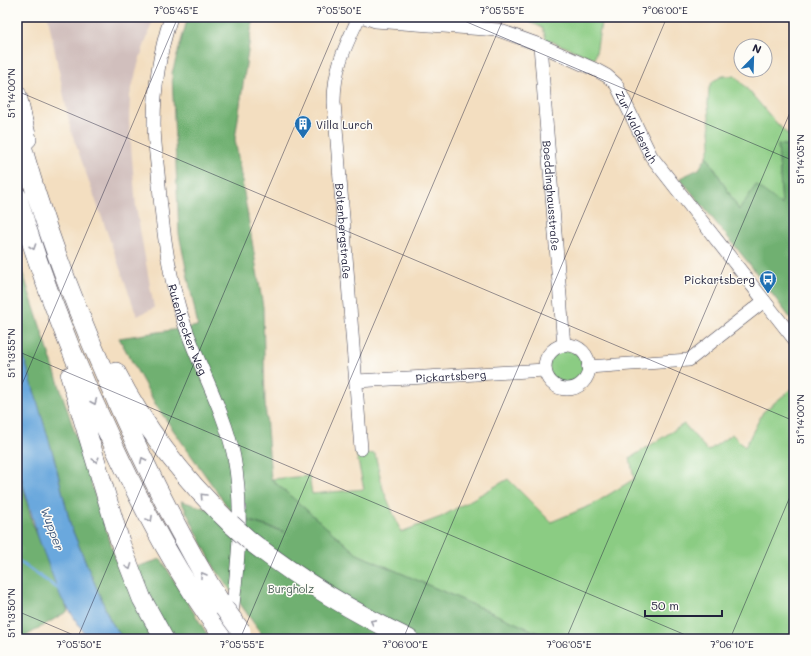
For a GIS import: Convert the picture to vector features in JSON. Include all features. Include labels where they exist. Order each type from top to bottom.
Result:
[{"type":"highway","points":[[17,95],[33,164],[50,218],[76,286],[106,353],[127,394],[152,433],[192,484],[230,524],[250,541],[324,594],[408,639]]},
{"type":"highway","points":[[17,127],[42,218],[101,366],[125,422],[177,529],[224,608],[233,637]]},
{"type":"highway","points":[[17,196],[56,315],[138,498],[179,570],[233,637]]},
{"type":"highway","points":[[56,315],[56,338],[76,393],[121,544],[142,600],[164,639]]},
{"type":"street","name":"Rutenbecker Weg","points":[[172,17],[160,64],[154,124],[164,239],[175,294],[184,322],[222,418],[233,455],[239,487],[240,548],[233,637]]},
{"type":"street","name":"Boltenbergstraße","points":[[359,17],[338,67],[334,84],[334,102],[362,449]]},
{"type":"street","name":"Zur Waldesruh","points":[[364,17],[375,21],[494,29],[540,45],[596,70],[612,80],[651,156],[794,339]]},
{"type":"street","name":"Boeddinghausstraße","points":[[540,45],[564,346]]},
{"type":"street","points":[[588,367],[689,360],[764,301]]},
{"type":"street","points":[[564,346],[576,348],[581,351],[587,361],[588,367],[584,380],[572,388],[565,389],[551,383],[545,370],[545,363],[552,351],[564,346]]},
{"type":"street","name":"Pickartsberg","points":[[357,381],[545,370]]},
{"type":"shaded area","points":[[48,17],[154,17],[139,61],[130,95],[129,121],[136,207],[154,308],[137,316],[71,131]]},
{"type":"green space","name":"Burgholz","points":[[188,17],[253,17],[235,139],[263,307],[265,402],[271,479],[357,554],[552,639],[265,639],[214,567],[181,501],[285,532],[234,516],[157,407],[119,338],[198,326],[179,234],[172,73]]},
{"type":"green space","points":[[519,17],[602,17],[595,59],[546,39],[543,28]]},
{"type":"green space","points":[[723,76],[733,76],[733,78],[737,78],[778,125],[794,140],[794,147],[778,144],[782,206],[739,210],[707,156],[711,143],[708,104],[709,88],[713,81]]},
{"type":"green space","points":[[778,144],[794,147],[794,323],[751,266],[680,178],[699,169],[707,156],[739,210],[756,185],[782,205]]},
{"type":"green space","points":[[17,255],[120,572],[161,559],[210,639],[123,639],[110,620],[71,527],[53,454],[19,342],[17,334]]},
{"type":"green space","points":[[569,350],[578,355],[582,360],[582,374],[578,379],[573,383],[563,384],[559,383],[550,374],[549,364],[550,360],[559,351]]},
{"type":"green space","points":[[794,387],[794,639],[552,639],[357,554],[271,479],[309,476],[312,494],[364,489],[356,452],[375,454],[383,489],[401,532],[441,517],[508,479],[551,522],[592,505],[634,479],[630,458],[684,424],[708,451],[732,434],[745,447],[763,412]]},
{"type":"green space","points":[[17,463],[32,522],[68,611],[21,639],[17,639]]},
{"type":"water","name":"Wupper","points":[[17,334],[53,454],[71,527],[110,620],[123,639],[88,639],[60,596],[38,537],[17,463]]},
{"type":"waterway","points":[[17,560],[60,590]]},
{"type":"place","name":"Villa Lurch","points":[[303,139]]},
{"type":"place","name":"Pickartsberg","points":[[768,294]]}]
